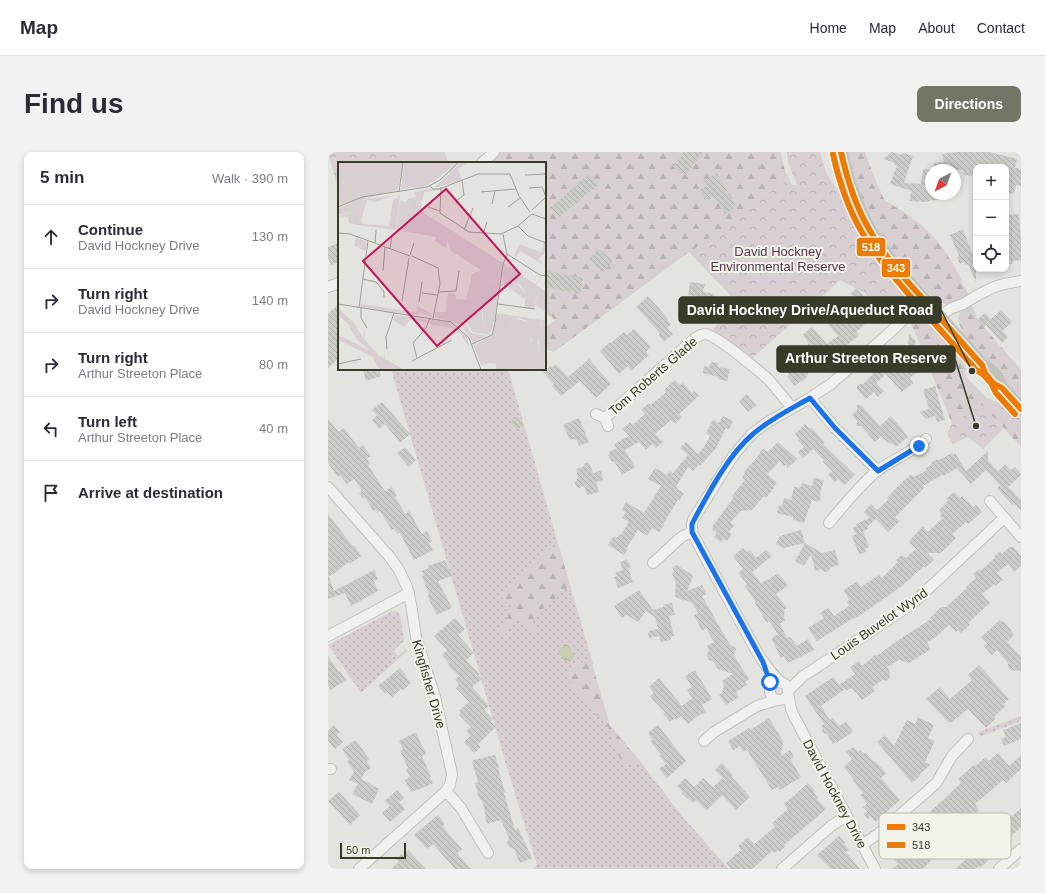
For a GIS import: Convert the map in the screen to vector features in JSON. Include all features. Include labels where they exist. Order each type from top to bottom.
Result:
[{"type":"main road","points":[[841,152],[851,188],[860,209],[870,230],[890,260],[912,287],[982,365],[985,373],[993,383],[1002,388],[1021,409]]},
{"type":"street","points":[[483,162],[494,152]]},
{"type":"street","points":[[942,320],[952,308],[963,304],[978,294],[1004,284],[1021,281]]},
{"type":"street","points":[[328,287],[338,283]]},
{"type":"street","points":[[706,752],[700,740],[757,706],[781,700],[786,697],[785,688],[763,662],[692,532],[692,524],[733,456],[746,440],[768,422],[820,392],[887,335],[924,300]]},
{"type":"street","name":"Tom Roberts Glade","points":[[603,420],[694,339],[705,334],[718,339],[761,373],[792,408]]},
{"type":"street","points":[[810,398],[838,432],[878,471]]},
{"type":"street","points":[[829,523],[861,486],[878,471],[914,450],[929,438]]},
{"type":"street","name":"Kingfisher Drive","points":[[330,494],[382,547],[394,562],[409,593],[416,637],[435,697],[451,768],[451,782],[446,791]]},
{"type":"street","points":[[990,501],[1021,536]]},
{"type":"street","name":"Louis Buvelot Wynd","points":[[785,688],[912,604],[1004,518]]},
{"type":"street","points":[[656,573],[650,563],[683,536],[692,532]]},
{"type":"street","points":[[328,636],[409,593]]},
{"type":"street","points":[[763,662],[771,689],[771,695],[778,700]]},
{"type":"street","points":[[757,706],[776,683],[785,688]]},
{"type":"street","name":"David Hockney Drive","points":[[785,688],[795,718],[875,869]]},
{"type":"street","name":"David Hockney Drive","points":[[778,700],[795,718]]},
{"type":"street","points":[[902,813],[937,782],[952,756],[968,739]]},
{"type":"street","points":[[359,869],[446,791],[457,802],[488,853]]},
{"type":"street","points":[[782,869],[831,826],[846,816]]},
{"type":"street","points":[[862,845],[879,833]]},
{"type":"street","points":[[1011,858],[1021,849]]},
{"type":"street","points":[[999,869],[1010,859]]},
{"type":"green space","points":[[328,152],[400,152],[406,162],[338,162],[338,188]]},
{"type":"green space","points":[[400,152],[445,152],[448,162],[406,162]]},
{"type":"green space","points":[[499,152],[781,152],[783,165],[788,177],[792,185],[797,185],[798,184],[788,162],[787,152],[820,152],[827,175],[842,197],[866,246],[872,255],[883,262],[905,289],[909,301],[908,307],[890,326],[883,313],[864,292],[840,280],[750,360],[713,331],[733,298],[689,252],[554,352],[546,349],[546,327],[555,320],[549,316],[546,312],[546,162],[489,162]]},
{"type":"green space","name":"David Hockney Environmental Reserve","points":[[787,152],[820,152],[827,175],[842,197],[866,246],[898,279],[908,295],[908,307],[890,326],[883,313],[864,292],[840,280],[750,360],[713,331],[733,298],[690,252],[789,178],[792,185],[797,185],[788,162]]},
{"type":"green space","points":[[846,152],[865,152],[885,201],[918,222],[935,238],[955,267],[969,296],[950,305],[942,303],[928,293],[908,271],[887,245],[865,211]]},
{"type":"green space","points":[[971,302],[977,319],[1021,370],[1021,398],[965,336],[960,325],[959,317],[962,310]]},
{"type":"green space","points":[[926,318],[932,322],[957,348],[966,366],[965,373],[967,378],[987,398],[1000,403],[1009,404],[1021,417],[1021,447],[982,405],[952,423],[910,321]]},
{"type":"green space","points":[[391,370],[508,370],[559,547],[527,622],[570,585],[593,664],[574,681],[639,760],[682,816],[729,869],[532,869],[537,865],[508,771]]},
{"type":"green space","points":[[982,405],[1004,428],[983,449],[968,437],[953,444],[947,434],[952,423]]},
{"type":"green space","points":[[559,546],[570,585],[533,619],[532,624],[535,634],[531,633],[522,623],[518,621],[506,634],[502,633],[501,631],[509,614],[513,610],[511,606],[502,598],[502,593],[517,582],[525,569],[535,560],[547,551]]},
{"type":"green space","points":[[395,611],[400,614],[404,641],[393,651],[398,656],[406,649],[407,651],[361,693],[328,645]]},
{"type":"green space","points":[[590,656],[610,726],[639,760],[635,762],[626,763],[619,757],[609,729],[582,700],[570,683],[567,675],[568,668],[579,665]]},
{"type":"green space","points":[[1021,716],[1021,721],[980,737],[978,732]]},
{"type":"water","points":[[565,644],[569,646],[574,655],[573,659],[570,661],[564,660],[559,653],[560,648]]},
{"type":"building","points":[[684,152],[703,152],[685,176],[673,167]]},
{"type":"building","points":[[891,152],[913,156],[904,183],[921,184],[923,169],[925,169],[925,200],[938,200],[928,202],[910,201],[911,191],[890,184],[897,166],[894,165],[894,163],[884,159]]},
{"type":"building","points":[[956,152],[989,152],[1017,159],[1015,167],[1013,167],[1021,169],[1021,186],[1016,185],[1014,194],[1009,193],[1009,164],[973,164],[973,176],[963,175],[964,170],[961,170],[961,164],[934,164],[944,162],[942,154]]},
{"type":"building","points":[[717,173],[736,207],[725,214],[716,198],[712,196],[706,200],[700,190],[706,186],[703,181]]},
{"type":"building","points":[[589,174],[598,185],[558,218],[550,208]]},
{"type":"building","points":[[1019,214],[1021,260],[1013,261],[1013,263],[1009,264],[1009,236],[1009,215]]},
{"type":"building","points":[[963,229],[973,255],[973,272],[976,272],[976,282],[968,264],[965,265],[964,262],[960,264],[957,257],[959,256],[950,235]]},
{"type":"building","points":[[338,243],[338,262],[331,265],[328,258],[328,247]]},
{"type":"building","points":[[598,249],[613,261],[603,272],[589,259]]},
{"type":"building","points":[[547,271],[583,278],[580,294],[546,287]]},
{"type":"building","points":[[690,282],[705,284],[703,292],[714,294],[712,308],[698,306],[699,297],[688,295]]},
{"type":"building","points":[[857,288],[882,320],[872,318],[856,332],[859,335],[839,352],[838,351],[832,356],[827,355],[811,369],[807,377],[795,386],[787,376],[789,374],[778,361],[788,353],[800,367],[815,353],[808,345],[808,342],[803,335],[812,327],[827,344],[838,336],[825,321],[854,298],[850,294]]},
{"type":"building","points":[[648,296],[671,324],[667,328],[673,334],[664,342],[658,335],[660,333],[636,307]]},
{"type":"building","points":[[338,305],[338,359],[328,368],[328,314]]},
{"type":"building","points":[[1001,310],[1012,322],[1002,331],[1008,337],[1002,343],[986,325],[984,327],[977,320],[985,313],[991,319]]},
{"type":"building","points":[[634,329],[651,347],[646,352],[649,355],[631,371],[628,366],[619,374],[600,351],[624,332],[627,335]]},
{"type":"building","points":[[909,334],[916,341],[915,345],[922,353],[924,357],[922,358],[927,363],[910,378],[913,383],[902,392],[882,370],[895,359],[894,357],[898,353],[901,346],[908,347]]},
{"type":"building","points":[[589,359],[611,384],[596,398],[580,381],[561,396],[552,386],[554,384],[543,372],[556,364],[568,377]]},
{"type":"building","points":[[711,362],[718,363],[718,367],[730,369],[727,381],[703,373],[704,366],[709,367]]},
{"type":"building","points":[[878,367],[885,375],[876,383],[884,391],[878,397],[874,392],[866,399],[857,389],[857,386],[863,384]]},
{"type":"building","points":[[363,370],[379,370],[381,376],[366,381]]},
{"type":"building","points":[[675,380],[680,385],[683,383],[692,393],[694,391],[699,396],[679,414],[682,417],[675,424],[671,420],[655,434],[663,442],[656,448],[652,444],[646,450],[639,442],[625,450],[635,467],[622,475],[614,461],[612,462],[608,455],[610,453],[609,452],[617,448],[614,444],[629,436],[623,429],[630,422],[633,425],[645,414],[641,410],[649,403],[651,405],[666,392],[664,390]]},
{"type":"building","points":[[935,386],[945,420],[937,422],[935,416],[926,419],[919,412],[929,409],[923,390]]},
{"type":"building","points":[[747,394],[756,405],[748,412],[739,401]]},
{"type":"building","points":[[382,402],[410,434],[400,443],[385,424],[379,429],[372,420],[377,415],[372,410]]},
{"type":"building","points":[[857,405],[861,405],[880,426],[891,416],[908,437],[896,447],[892,443],[888,443],[881,436],[875,442],[861,426],[856,426],[857,421],[852,415],[857,410]]},
{"type":"building","points":[[723,416],[733,421],[729,430],[726,428],[716,448],[700,466],[699,464],[693,471],[688,467],[676,487],[684,493],[679,501],[678,500],[659,532],[652,528],[647,536],[638,530],[624,555],[608,545],[614,536],[617,538],[620,534],[621,535],[629,522],[622,518],[626,512],[622,510],[626,502],[644,513],[661,486],[648,479],[655,468],[667,475],[669,471],[673,473],[688,455],[680,448],[686,442],[698,454],[710,436],[706,433],[713,420],[719,423]]},
{"type":"building","points":[[517,417],[524,425],[517,430],[510,422]]},
{"type":"building","points":[[579,418],[589,442],[579,446],[577,440],[570,440],[563,425]]},
{"type":"building","points":[[328,419],[339,432],[344,428],[359,448],[363,445],[371,456],[367,459],[370,464],[368,465],[385,491],[392,487],[397,496],[395,497],[405,514],[409,511],[422,534],[427,531],[432,541],[429,543],[433,550],[414,560],[400,533],[398,534],[394,529],[392,530],[380,511],[377,513],[376,509],[373,511],[365,497],[363,499],[359,493],[362,491],[354,479],[347,484],[340,475],[338,477],[328,463]]},
{"type":"building","points":[[805,424],[810,429],[811,427],[825,442],[823,444],[855,475],[844,485],[838,479],[835,482],[828,475],[832,471],[813,449],[803,458],[798,452],[804,447],[795,434]]},
{"type":"building","points":[[778,442],[797,459],[788,468],[780,461],[767,474],[777,483],[773,487],[774,488],[766,498],[764,496],[752,510],[741,511],[730,523],[734,525],[729,532],[732,534],[727,541],[723,538],[721,542],[714,537],[717,533],[712,530],[712,527],[734,497],[732,496],[745,480],[742,477],[745,473],[744,472],[760,454],[762,449],[768,452]]},
{"type":"building","points":[[405,447],[416,460],[409,467],[397,453]]},
{"type":"building","points":[[988,451],[988,461],[998,471],[1005,464],[1011,470],[1015,467],[1021,474],[1008,487],[1021,500],[1021,511],[1014,503],[1012,505],[997,488],[1000,485],[986,470],[971,484],[957,468],[923,486],[924,488],[895,517],[900,521],[888,532],[876,519],[867,527],[868,529],[863,531],[869,547],[865,549],[866,552],[859,554],[852,536],[856,534],[853,528],[857,526],[856,524],[870,518],[864,512],[871,504],[877,510],[911,474],[914,477],[927,470],[926,468],[936,460],[955,453],[966,471]]},
{"type":"building","points":[[585,463],[590,464],[593,473],[601,471],[603,480],[596,482],[599,492],[587,495],[584,486],[579,488],[576,486],[575,483],[578,477],[576,469],[583,467]]},
{"type":"building","points":[[814,478],[824,480],[821,495],[819,502],[812,500],[804,523],[793,520],[793,517],[777,513],[779,505],[782,506],[784,498],[791,500],[794,487],[800,488],[802,483],[812,486]]},
{"type":"building","points":[[954,492],[960,498],[962,496],[973,507],[976,505],[982,512],[968,524],[966,522],[952,534],[956,538],[941,553],[927,553],[934,560],[925,568],[924,566],[902,586],[856,618],[855,617],[817,641],[808,628],[824,618],[820,613],[828,608],[834,616],[849,606],[847,602],[849,600],[844,590],[857,581],[861,587],[879,575],[882,578],[898,562],[896,560],[902,555],[906,558],[916,549],[910,543],[910,540],[923,526],[928,532],[942,519],[940,516],[942,514],[939,510],[948,501],[946,499]]},
{"type":"building","points":[[328,514],[347,539],[353,546],[354,545],[361,556],[350,564],[349,562],[329,577],[334,591],[374,570],[378,579],[374,581],[378,591],[351,606],[345,593],[328,599]]},
{"type":"building","points":[[801,530],[805,543],[784,548],[776,544],[780,536]]},
{"type":"building","points":[[805,543],[822,553],[835,550],[839,565],[831,567],[825,572],[821,569],[815,571],[811,554],[804,566],[795,561]]},
{"type":"building","points":[[1010,547],[1013,547],[1021,556],[1021,566],[1014,572],[1008,564],[997,573],[1003,580],[996,586],[994,584],[982,594],[990,603],[968,623],[970,625],[961,633],[958,630],[956,632],[949,625],[927,643],[931,649],[909,663],[899,660],[887,667],[890,672],[889,679],[886,681],[882,680],[872,687],[875,691],[862,700],[852,688],[846,691],[845,689],[821,706],[830,720],[833,718],[839,726],[846,722],[853,732],[833,744],[827,734],[822,730],[823,727],[821,726],[824,724],[805,696],[833,677],[839,685],[855,674],[850,667],[859,661],[862,666],[873,656],[878,655],[931,619],[930,618],[940,608],[946,607],[967,588],[966,587],[976,578],[973,574],[979,569],[980,571],[995,558],[994,557],[1000,551],[1002,554]]},
{"type":"building","points":[[743,548],[747,552],[750,550],[756,558],[766,550],[772,556],[752,572],[761,583],[778,573],[788,585],[776,594],[787,608],[785,609],[785,620],[780,624],[787,638],[790,637],[797,646],[808,639],[814,650],[788,663],[784,656],[781,658],[772,640],[773,637],[778,634],[769,621],[767,622],[762,616],[763,615],[745,586],[747,584],[738,573],[743,569],[733,556]]},
{"type":"building","points":[[627,559],[631,567],[628,568],[633,582],[618,588],[614,577],[617,576],[615,573],[623,570],[620,562]]},
{"type":"building","points":[[445,560],[452,576],[438,581],[452,608],[437,615],[427,596],[429,594],[422,576],[424,576],[422,571],[428,568],[428,566]]},
{"type":"building","points":[[677,565],[693,577],[687,591],[702,585],[706,594],[702,596],[730,645],[736,649],[734,654],[736,659],[749,679],[745,682],[747,685],[736,692],[739,697],[726,705],[719,695],[722,693],[724,684],[722,681],[733,674],[718,669],[713,661],[709,660],[707,655],[709,650],[707,646],[714,642],[706,628],[702,631],[694,615],[698,613],[692,603],[685,600],[683,601],[674,596],[676,595],[676,583],[672,573],[674,572],[672,567]]},
{"type":"building","points":[[639,590],[653,610],[664,607],[663,605],[672,603],[675,615],[669,616],[674,636],[670,637],[671,640],[661,642],[659,636],[649,638],[649,631],[658,629],[655,617],[646,611],[638,622],[627,615],[622,618],[614,606]]},
{"type":"building","points":[[455,618],[465,629],[458,635],[474,653],[466,660],[480,674],[478,675],[482,679],[472,687],[489,706],[484,710],[493,719],[491,721],[496,727],[478,744],[481,747],[474,753],[464,742],[470,736],[466,731],[471,727],[459,715],[461,713],[459,711],[469,702],[456,688],[459,684],[455,680],[459,676],[447,664],[449,663],[442,655],[447,650],[434,636]]},
{"type":"building","points":[[1000,620],[1001,622],[1003,621],[1014,635],[1007,642],[1021,657],[1021,671],[1010,670],[1008,663],[997,650],[992,655],[984,646],[987,643],[981,637]]},
{"type":"building","points":[[328,656],[346,680],[331,690],[328,685]]},
{"type":"building","points":[[979,665],[1009,699],[1003,704],[1005,706],[994,717],[996,719],[986,728],[968,709],[952,722],[948,722],[926,699],[940,687],[950,699],[972,680],[968,675]]},
{"type":"building","points":[[400,668],[411,683],[392,697],[387,692],[385,694],[378,686]]},
{"type":"building","points":[[695,670],[712,699],[702,705],[706,712],[696,717],[688,724],[681,716],[670,722],[663,714],[665,713],[650,696],[654,693],[649,687],[659,678],[682,706],[692,698],[687,690],[692,687],[685,676]]},
{"type":"building","points":[[918,717],[934,725],[928,738],[935,741],[925,762],[930,765],[912,783],[877,742],[885,735],[894,746],[907,720],[915,724]]},
{"type":"building","points":[[769,718],[783,741],[781,756],[790,750],[794,757],[790,759],[801,777],[780,790],[778,787],[772,790],[747,750],[744,752],[740,746],[733,750],[728,741]]},
{"type":"building","points":[[1021,723],[1021,739],[1004,746],[1001,739],[1006,737],[1003,730]]},
{"type":"building","points":[[334,725],[340,732],[337,735],[343,742],[335,749],[328,741],[328,731]]},
{"type":"building","points":[[658,725],[686,761],[667,778],[659,769],[666,764],[650,741],[653,740],[648,733]]},
{"type":"building","points":[[416,732],[426,754],[422,756],[433,783],[411,792],[405,780],[410,777],[406,769],[408,768],[400,751],[403,749],[399,741]]},
{"type":"building","points":[[356,740],[369,759],[367,761],[371,768],[365,772],[361,779],[379,789],[372,804],[352,794],[358,784],[349,780],[354,772],[342,749]]},
{"type":"building","points":[[853,747],[858,752],[860,750],[864,754],[866,753],[874,762],[875,761],[886,773],[881,778],[900,800],[885,813],[879,813],[879,818],[875,822],[871,816],[868,819],[864,814],[867,811],[863,807],[867,804],[860,795],[863,793],[844,767],[852,759],[846,752]]},
{"type":"building","points":[[998,753],[1009,766],[1021,755],[1021,769],[1006,783],[1003,780],[975,804],[979,810],[975,813],[929,813],[961,783],[958,779],[974,765],[975,766],[986,757],[989,761]]},
{"type":"building","points":[[495,755],[515,830],[518,828],[532,858],[520,863],[514,849],[509,847],[507,843],[509,838],[501,820],[487,824],[482,800],[480,800],[475,783],[478,782],[472,762],[473,760]]},
{"type":"building","points":[[722,763],[733,775],[731,776],[750,797],[736,810],[722,795],[707,810],[696,800],[693,803],[681,793],[683,792],[677,786],[685,778],[694,787],[703,778],[713,787],[723,778],[715,770]]},
{"type":"building","points":[[808,783],[815,791],[814,793],[818,798],[817,799],[826,809],[784,845],[785,847],[779,852],[778,850],[774,853],[772,851],[752,869],[731,869],[726,863],[741,850],[738,846],[748,837],[754,844],[775,827],[772,823],[788,809],[784,804]]},
{"type":"building","points":[[397,790],[404,798],[399,802],[405,809],[390,822],[382,813],[390,806],[385,801]]},
{"type":"building","points":[[339,792],[360,815],[350,825],[328,801]]},
{"type":"building","points":[[1021,808],[1021,827],[1011,836],[1011,817]]},
{"type":"building","points":[[438,815],[445,824],[442,826],[462,849],[457,853],[471,869],[455,869],[433,844],[427,849],[414,835]]},
{"type":"building","points":[[839,836],[849,850],[846,852],[860,869],[831,869],[817,855]]},
{"type":"building","points":[[408,850],[426,869],[391,869],[399,862],[396,859]]},
{"type":"building","points":[[894,859],[932,860],[922,869],[892,869],[898,864]]},
{"type":"building","points":[[966,859],[986,859],[988,861],[980,868],[979,866],[975,869],[955,869]]},
{"type":"transit line","name":"343","points":[[841,152],[856,201],[864,220],[881,249],[902,276],[982,365],[985,373],[993,383],[1002,388],[1021,409]]},
{"type":"transit line","name":"518","points":[[833,154],[848,205],[863,234],[876,254],[898,282],[976,370],[984,375],[991,383],[996,393],[1015,414]]},
{"type":"place","name":"David Hockney Drive/Aqueduct Road","points":[[972,371]]},
{"type":"place","name":"Arthur Streeton Reserve","points":[[976,426]]},
{"type":"route","points":[[770,682],[763,662],[692,532],[692,524],[702,504],[727,464],[752,434],[776,417],[810,398],[846,440],[878,471],[919,446]]}]
